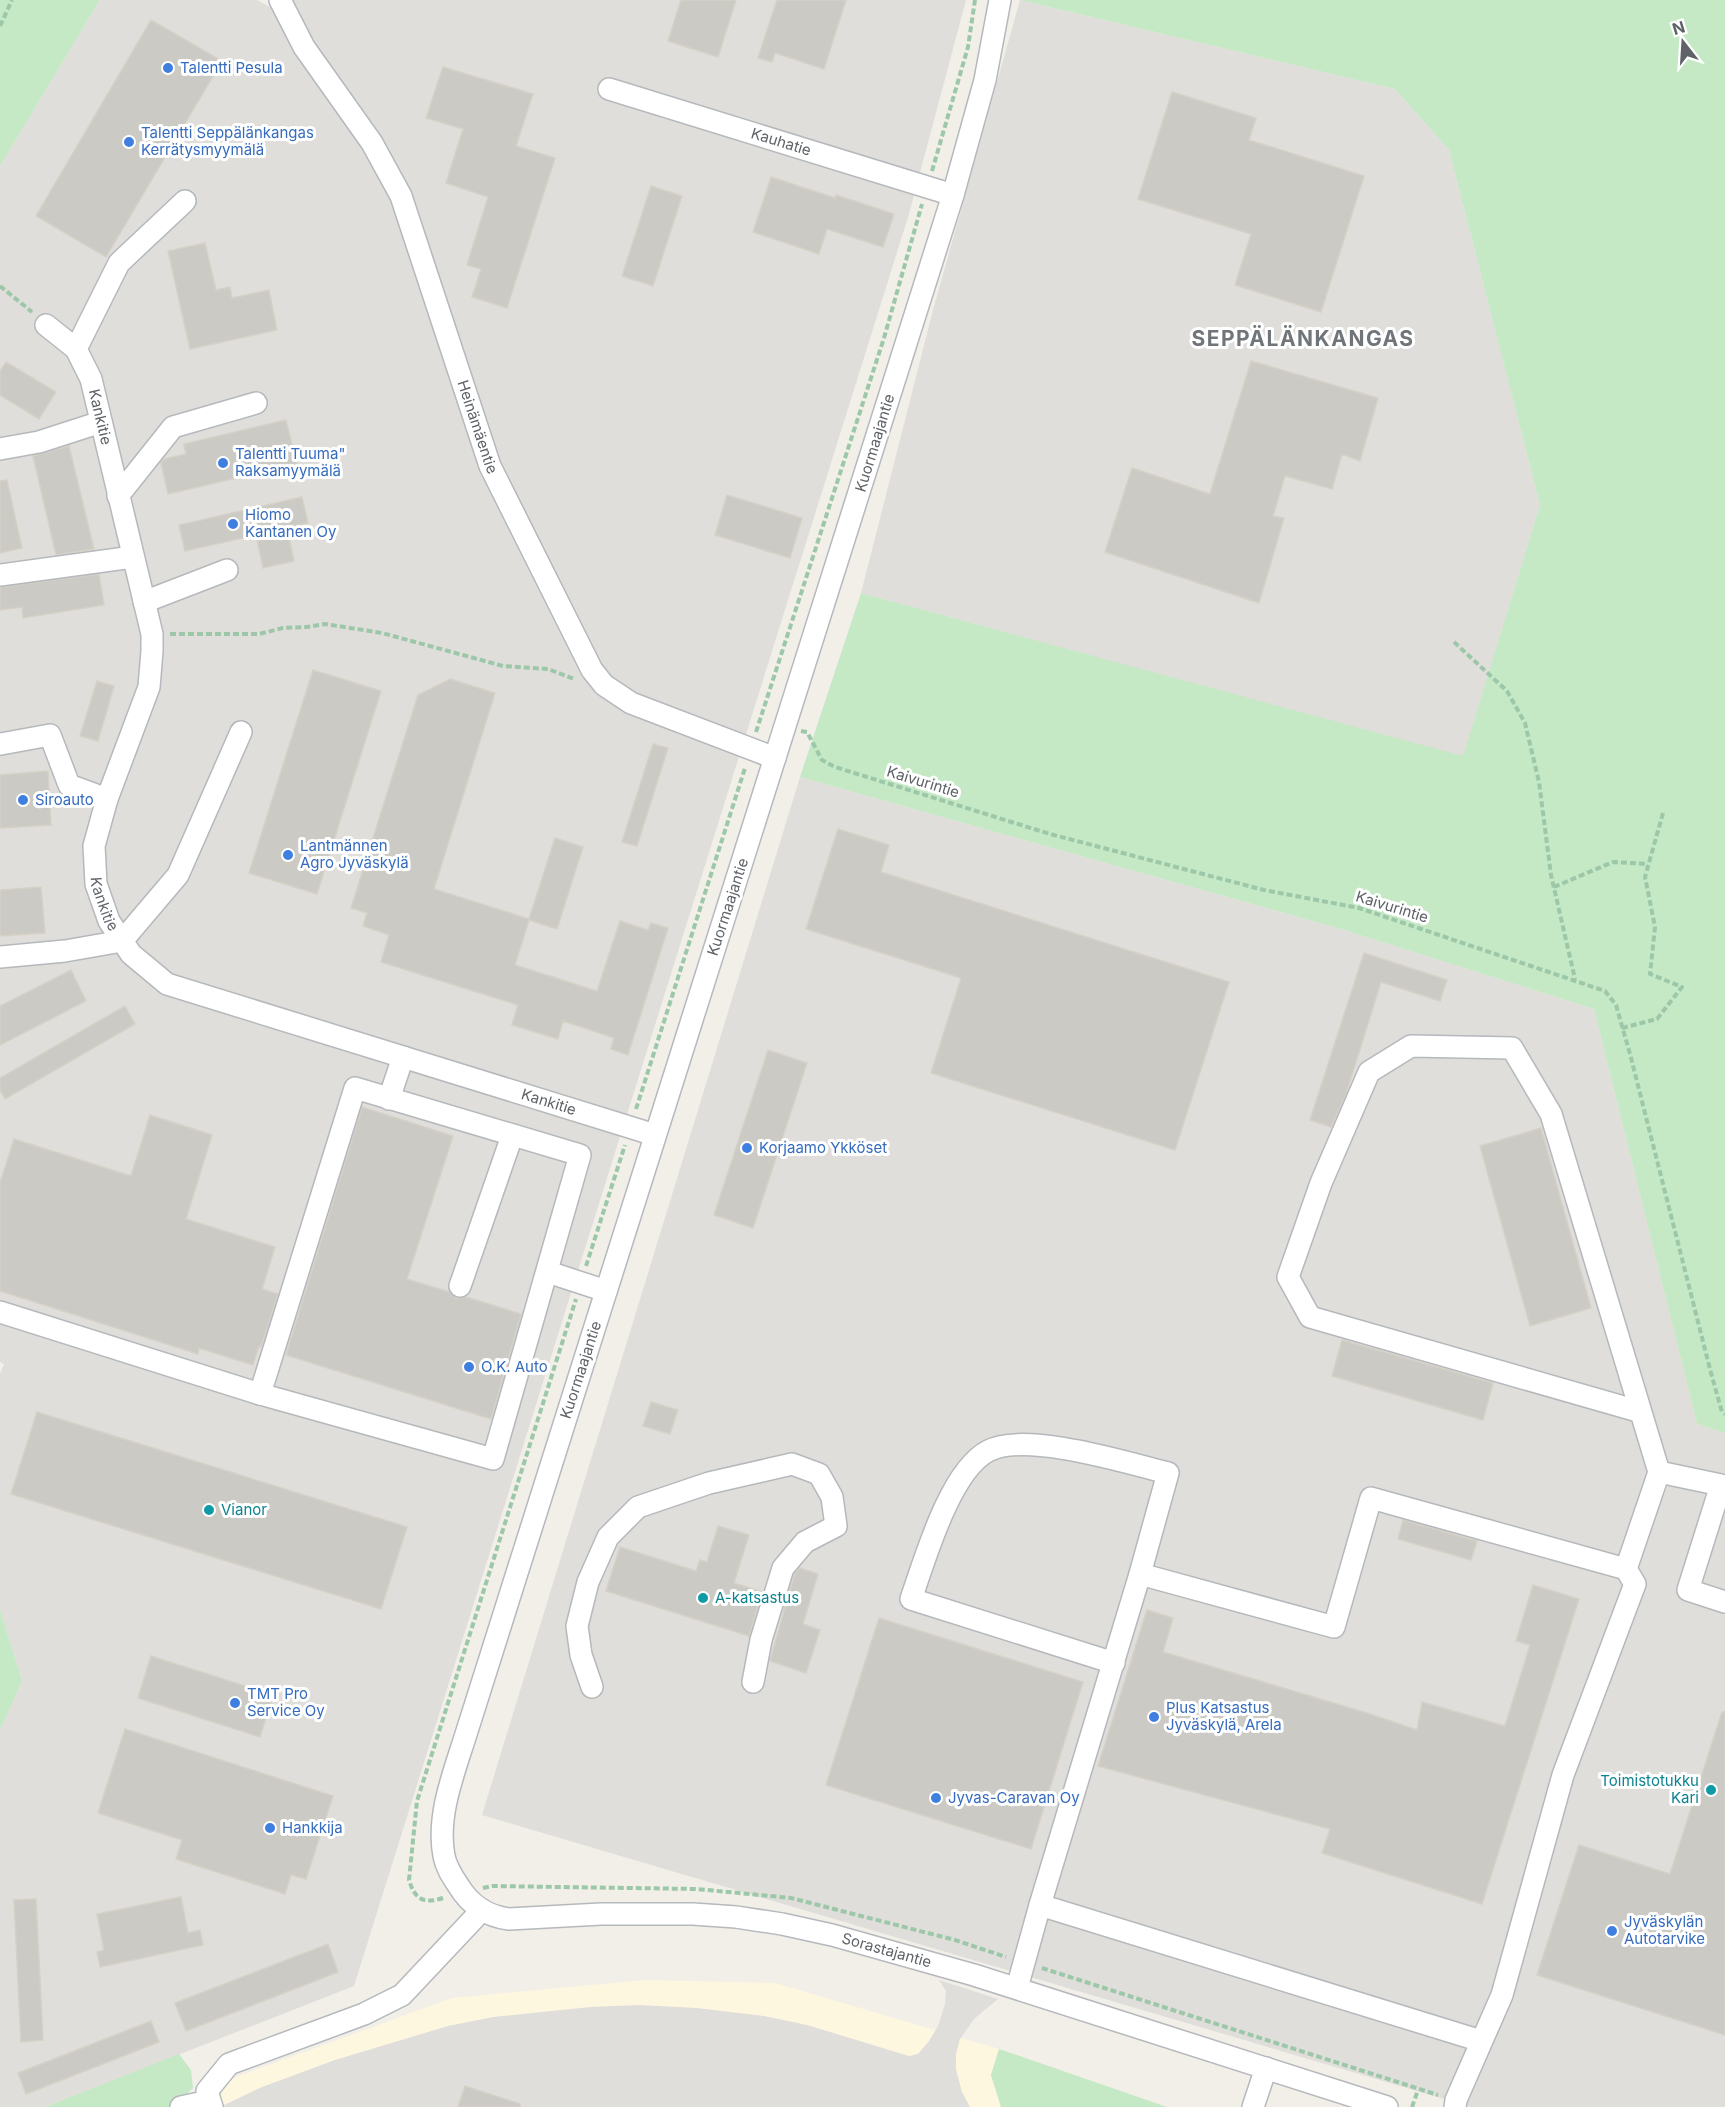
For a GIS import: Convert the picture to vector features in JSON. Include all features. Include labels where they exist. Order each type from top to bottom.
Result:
[{"type":"street","name":"Heinämäentie","points":[[280,0],[304,47],[372,143],[401,196],[490,466],[592,670],[604,685],[631,703],[775,758]]},
{"type":"street","name":"Kuormaajantie","points":[[482,1910],[472,1904],[449,1870],[444,1856],[444,1810],[466,1731],[953,195],[985,80],[1000,0]]},
{"type":"street","name":"Kauhatie","points":[[609,89],[953,195]]},
{"type":"street","points":[[76,349],[119,263],[185,201]]},
{"type":"street","name":"Kankitie","points":[[46,325],[76,349],[91,379],[152,634],[149,687],[107,799],[94,846],[96,884],[109,921],[131,954],[167,984],[655,1135]]},
{"type":"street","points":[[118,496],[173,427],[255,403]]},
{"type":"street","points":[[0,449],[39,442],[101,422]]},
{"type":"street","points":[[0,575],[133,557]]},
{"type":"street","points":[[144,602],[227,570]]},
{"type":"street","points":[[0,957],[65,951],[122,941],[178,875],[241,732]]},
{"type":"street","points":[[1,744],[50,735],[69,785],[107,799]]},
{"type":"street","points":[[1626,1569],[1659,1473],[1641,1412],[1551,1114],[1512,1047],[1411,1046],[1369,1072],[1321,1183],[1288,1277],[1310,1317],[1641,1412]]},
{"type":"street","points":[[389,1099],[403,1057]]},
{"type":"street","points":[[0,1312],[260,1394],[493,1459],[580,1155],[354,1088],[260,1394]]},
{"type":"street","points":[[460,1286],[512,1136]]},
{"type":"street","points":[[548,1272],[606,1291]]},
{"type":"street","points":[[1017,1988],[1114,1663],[1168,1473],[1073,1450],[1018,1444],[989,1450],[967,1470],[944,1508],[911,1599],[1114,1663]]},
{"type":"street","points":[[592,1687],[580,1655],[577,1626],[588,1582],[608,1537],[638,1507],[709,1483],[792,1464],[819,1474],[832,1497],[836,1526],[805,1542],[783,1568],[761,1640],[753,1682]]},
{"type":"street","points":[[1659,1473],[1720,1485],[1688,1590],[1725,1602]]},
{"type":"street","points":[[1140,1574],[1334,1627],[1371,1498],[1626,1569],[1635,1584],[1563,1775],[1503,1995],[1481,2041],[1455,2107]]},
{"type":"street","points":[[1040,1905],[1481,2041]]},
{"type":"street","points":[[181,2107],[211,2104],[207,2091],[229,2064],[386,2005],[402,1995],[482,1910]]},
{"type":"street","name":"Sorastajantie","points":[[482,1910],[495,1917],[509,1918],[693,1914],[782,1924],[832,1935],[1017,1988],[1387,2107]]},
{"type":"street","points":[[1253,2107],[1266,2068]]},
{"type":"path","points":[[0,26],[12,0]]},
{"type":"path","points":[[927,187],[968,47],[975,0]]},
{"type":"path","name":"Kaivurintie","points":[[927,187],[884,338],[760,718],[807,732],[822,760],[835,767],[1050,834],[1264,890],[1359,908],[1605,991],[1616,1005],[1711,1373],[1722,1412],[1725,1414]]},
{"type":"path","points":[[0,286],[21,301],[46,325]]},
{"type":"path","points":[[152,634],[259,634],[283,628],[325,624],[382,633],[503,666],[549,669],[577,680],[592,670]]},
{"type":"path","points":[[1454,642],[1506,692],[1525,723],[1539,782],[1554,887],[1575,980]]},
{"type":"path","points":[[1622,1028],[1657,1019],[1682,987],[1650,974],[1654,927],[1645,877],[1663,813]]},
{"type":"path","points":[[1554,887],[1612,862],[1648,864]]},
{"type":"path","points":[[1412,2107],[1418,2090]]},
{"type":"shaded area","points":[[100,0],[257,0],[277,11],[280,0],[966,0],[909,214],[354,1986],[45,2107],[0,2107],[0,1730],[22,1681],[0,1609],[0,1374],[4,1364],[0,1362],[0,166]]},
{"type":"shaded area","points":[[1020,0],[1395,89],[1449,150],[1540,505],[1463,757],[861,593],[933,310]]},
{"type":"shaded area","points":[[800,777],[1341,929],[1594,1009],[1697,1424],[1725,1433],[1725,2107],[1471,2107],[482,1815]]},
{"type":"shaded area","points":[[646,1980],[775,1983],[999,2049],[991,2075],[1001,2107],[213,2107],[231,2079],[452,1998]]},
{"type":"shaded area","points":[[939,1980],[998,1999],[974,2019],[960,2039],[956,2054],[956,2069],[962,2092],[970,2107],[220,2107],[262,2087],[335,2060],[448,2026],[493,2017],[590,2007],[639,2005],[697,2008],[764,2016],[807,2025],[909,2056],[918,2054],[938,2026],[945,2004],[946,1991]]},
{"type":"green space","points":[[0,0],[100,0],[0,166]]},
{"type":"green space","points":[[1020,0],[1725,0],[1725,1433],[1697,1424],[1594,1009],[1341,929],[800,777],[861,593],[1463,756],[1540,505],[1449,150],[1395,89]]},
{"type":"green space","points":[[0,1609],[22,1681],[0,1730]]},
{"type":"green space","points":[[999,2049],[1167,2107],[1001,2107],[991,2075]]},
{"type":"green space","points":[[179,2054],[191,2070],[193,2088],[173,2107],[45,2107]]},
{"type":"building","points":[[681,0],[736,0],[718,57],[668,41]]},
{"type":"building","points":[[777,0],[846,0],[824,69],[775,53],[772,62],[758,58]]},
{"type":"building","points":[[151,20],[222,61],[106,257],[36,216]]},
{"type":"building","points":[[443,67],[533,94],[516,146],[555,158],[507,308],[472,297],[481,269],[467,265],[488,197],[446,183],[463,129],[426,118]]},
{"type":"building","points":[[1172,92],[1256,118],[1249,140],[1364,176],[1321,312],[1235,285],[1251,234],[1138,199]]},
{"type":"building","points":[[771,177],[894,214],[883,247],[827,229],[819,254],[753,232]]},
{"type":"building","points":[[651,186],[682,196],[653,286],[622,276]]},
{"type":"building","points":[[205,243],[216,290],[230,287],[232,298],[269,290],[277,330],[190,349],[168,251]]},
{"type":"building","points":[[1251,361],[1378,398],[1360,461],[1342,454],[1332,489],[1285,476],[1273,516],[1284,518],[1259,603],[1105,552],[1132,468],[1210,494]]},
{"type":"building","points":[[6,362],[56,392],[39,419],[0,395],[0,371]]},
{"type":"building","points":[[286,420],[297,464],[168,494],[161,463],[164,459],[186,454],[184,444]]},
{"type":"building","points":[[69,446],[94,549],[56,555],[33,456]]},
{"type":"building","points":[[7,480],[22,548],[0,553],[0,481]]},
{"type":"building","points":[[727,495],[802,518],[790,558],[715,535]]},
{"type":"building","points":[[302,497],[308,523],[287,528],[294,561],[263,568],[256,535],[185,551],[179,525]]},
{"type":"building","points":[[99,574],[104,605],[23,618],[22,607],[0,610],[0,587]]},
{"type":"building","points":[[313,670],[381,691],[317,894],[249,873]]},
{"type":"building","points":[[450,679],[495,693],[434,889],[529,919],[555,838],[583,847],[557,929],[529,920],[515,965],[597,991],[620,921],[648,930],[651,923],[668,928],[628,1055],[611,1049],[614,1038],[563,1021],[558,1039],[512,1025],[518,1005],[381,962],[389,935],[363,926],[367,913],[351,908],[418,695]]},
{"type":"building","points":[[97,681],[114,686],[98,741],[80,736]]},
{"type":"building","points":[[653,744],[668,748],[637,846],[622,842]]},
{"type":"building","points":[[48,771],[51,825],[0,828],[0,775]]},
{"type":"building","points":[[838,829],[889,845],[881,872],[1229,982],[1175,1150],[931,1073],[961,978],[806,929]]},
{"type":"building","points":[[41,887],[45,933],[0,936],[0,890]]},
{"type":"building","points":[[1364,953],[1447,980],[1440,1001],[1381,982],[1346,1094],[1331,1127],[1310,1120]]},
{"type":"building","points":[[71,970],[86,1001],[0,1045],[0,1006]]},
{"type":"building","points":[[125,1006],[135,1024],[5,1099],[0,1090],[0,1078]]},
{"type":"building","points":[[768,1050],[807,1063],[753,1228],[714,1215]]},
{"type":"building","points":[[362,1107],[453,1136],[407,1279],[449,1292],[456,1298],[466,1297],[521,1314],[491,1419],[286,1355]]},
{"type":"building","points":[[150,1115],[212,1135],[186,1219],[275,1247],[262,1289],[278,1294],[253,1365],[199,1348],[198,1354],[0,1291],[0,1183],[14,1139],[131,1176]]},
{"type":"building","points":[[1541,1128],[1591,1308],[1530,1326],[1480,1146]]},
{"type":"building","points":[[1342,1340],[1493,1383],[1483,1420],[1332,1376]]},
{"type":"building","points":[[651,1402],[678,1410],[670,1434],[643,1426]]},
{"type":"building","name":"Vianor","points":[[37,1412],[407,1527],[381,1609],[11,1494]]},
{"type":"building","points":[[1403,1520],[1477,1541],[1471,1560],[1398,1539]]},
{"type":"building","name":"A-katsastus","points":[[718,1526],[749,1535],[734,1583],[762,1592],[749,1636],[606,1591],[620,1547],[696,1571],[700,1560],[707,1562]]},
{"type":"building","points":[[800,1568],[818,1574],[803,1624],[820,1630],[806,1673],[770,1661],[795,1573]]},
{"type":"building","points":[[1533,1585],[1579,1599],[1482,1904],[1322,1853],[1330,1829],[1098,1766],[1147,1610],[1173,1618],[1163,1652],[1417,1730],[1422,1702],[1505,1726],[1530,1645],[1516,1641]]},
{"type":"building","points":[[879,1618],[1083,1682],[1031,1849],[826,1785]]},
{"type":"building","points":[[151,1656],[273,1695],[260,1737],[138,1698]]},
{"type":"building","points":[[1722,1712],[1725,1712],[1725,2035],[1537,1975],[1579,1845],[1670,1874]]},
{"type":"building","points":[[125,1729],[333,1796],[306,1879],[291,1875],[285,1894],[176,1859],[182,1840],[98,1813]]},
{"type":"building","points":[[181,1897],[188,1933],[200,1930],[203,1945],[100,1967],[97,1952],[104,1950],[97,1914]]},
{"type":"building","points":[[36,1899],[43,2040],[21,2042],[14,1900]]},
{"type":"building","points":[[328,1944],[338,1972],[186,2031],[175,2003]]},
{"type":"building","points":[[151,2021],[159,2042],[26,2094],[18,2073]]},
{"type":"building","points":[[465,2086],[520,2104],[520,2107],[458,2107]]},
{"type":"place","name":"Talentti Pesula","points":[[168,68]]},
{"type":"place","name":"Talentti Seppälänkangas Kerrätysmyymälä","points":[[129,142]]},
{"type":"place","name":"Talentti Tuuma\" Raksamyymälä","points":[[223,463]]},
{"type":"place","name":"Hiomo Kantanen Oy","points":[[233,524]]},
{"type":"place","name":"Siroauto","points":[[23,800]]},
{"type":"place","name":"Lantmännen Agro Jyväskylä","points":[[288,855]]},
{"type":"place","name":"Korjaamo Ykköset","points":[[747,1148]]},
{"type":"place","name":"O.K. Auto","points":[[469,1367]]},
{"type":"place","name":"Vianor","points":[[209,1510]]},
{"type":"place","name":"A-katsastus","points":[[703,1598]]},
{"type":"place","name":"TMT Pro Service Oy","points":[[235,1703]]},
{"type":"place","name":"Plus Katsastus Jyväskylä, Arela","points":[[1154,1717]]},
{"type":"place","name":"Toimistotukku Kari","points":[[1711,1790]]},
{"type":"place","name":"Jyvas-Caravan Oy","points":[[936,1798]]},
{"type":"place","name":"Hankkija","points":[[270,1828]]},
{"type":"place","name":"Jyväskylän Autotarvike","points":[[1612,1931]]},
{"type":"district","name":"SEPPÄLÄNKANGAS","points":[[1303,339]]}]
